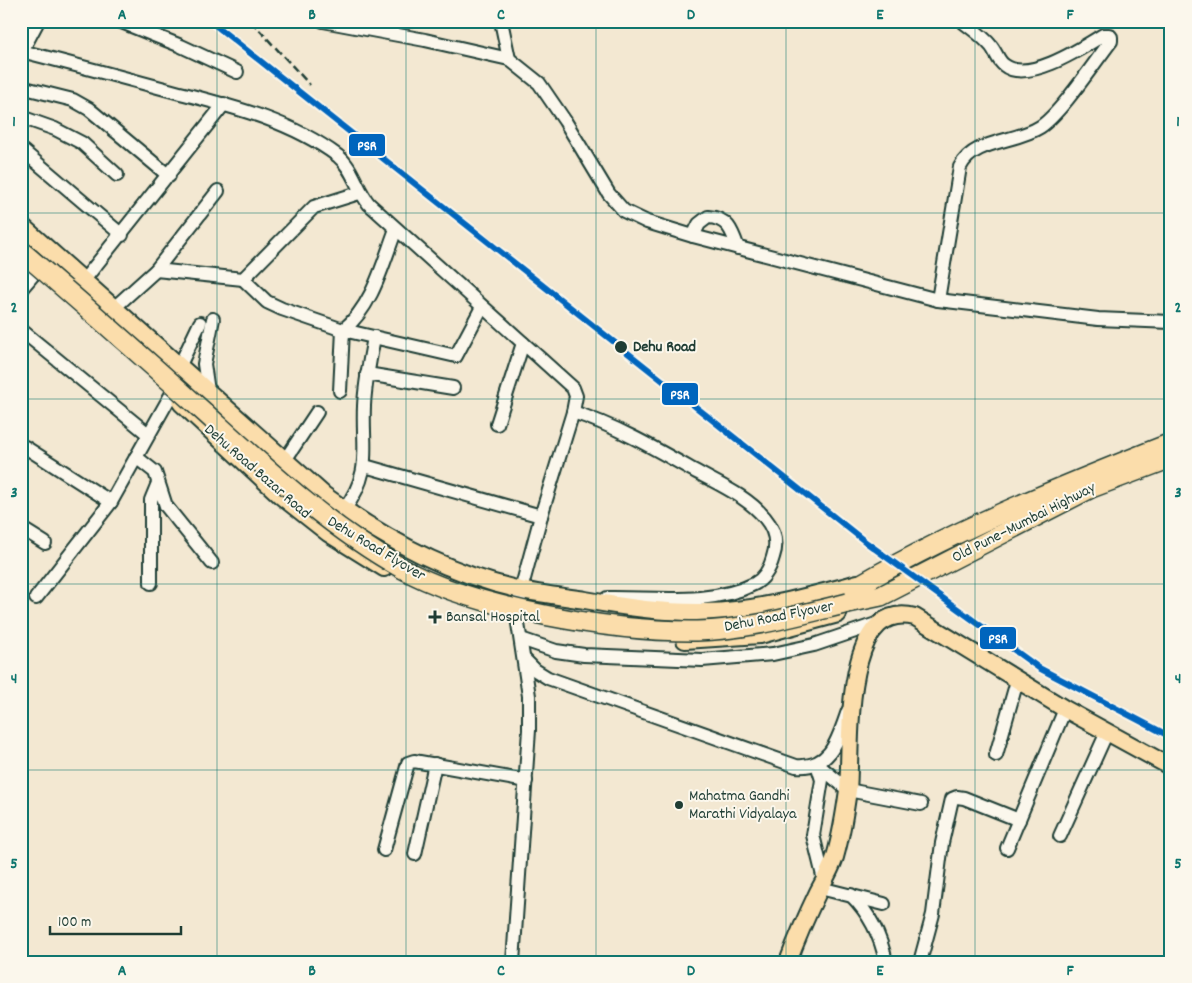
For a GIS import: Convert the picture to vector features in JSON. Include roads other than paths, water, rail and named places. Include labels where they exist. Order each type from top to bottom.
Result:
[{"type":"highway","name":"Dehu Road Flyover","points":[[21,236],[142,340],[298,483],[339,515],[415,563],[460,582],[596,612],[642,618],[709,620],[736,618],[768,614],[846,599],[881,596]]},
{"type":"highway","name":"Dehu Road Flyover","points":[[21,250],[134,347],[291,492],[352,539],[405,570],[439,586],[484,600],[568,618],[615,625],[697,631],[760,624],[846,599],[866,581],[930,547]]},
{"type":"highway","name":"Old Pune–Mumbai Highway","points":[[930,547],[1022,504],[1171,443]]},
{"type":"highway","name":"Old Pune–Mumbai Highway","points":[[881,596],[1092,488],[1171,458]]},
{"type":"main road","name":"Dehu Road Bazar Road","points":[[21,226],[180,365],[284,460],[344,510],[390,539],[435,563],[471,576],[521,590],[637,609],[706,612],[762,605],[866,581]]},
{"type":"main road","name":"Dehu Road Bazar Road","points":[[21,263],[171,395],[281,496],[328,533],[364,556],[403,579],[432,592],[517,617],[650,637],[708,640],[760,635],[792,628],[858,608],[881,596]]},
{"type":"main road","points":[[788,962],[835,859],[848,790],[851,702],[859,662],[874,632],[882,622],[903,614],[915,618],[1065,709],[1171,767]]},
{"type":"street","points":[[38,21],[21,51],[224,104],[288,127],[340,158],[349,168],[360,193],[396,229],[573,388],[576,396],[573,412],[541,516],[521,590],[517,617],[525,660],[529,730],[512,962]]},
{"type":"street","points":[[119,21],[181,46],[237,72]]},
{"type":"street","points":[[323,21],[426,40],[508,59],[539,84],[565,121],[603,184],[624,211],[647,222],[693,236],[938,300],[1088,318],[1171,322]]},
{"type":"street","points":[[501,21],[508,59]]},
{"type":"street","points":[[938,300],[960,166],[964,157],[972,151],[1025,135],[1041,126],[1081,80],[1111,41],[1111,37],[1106,34],[1042,67],[1030,70],[1012,70],[1003,65],[991,46],[962,21]]},
{"type":"street","points":[[21,86],[73,100],[89,109],[169,176]]},
{"type":"street","points":[[84,280],[169,176],[224,104]]},
{"type":"street","points":[[21,117],[75,138],[117,175]]},
{"type":"street","points":[[22,150],[122,235]]},
{"type":"street","points":[[115,308],[156,270],[218,191]]},
{"type":"street","points":[[244,279],[314,207],[360,193]]},
{"type":"street","points":[[693,236],[699,224],[708,217],[718,218],[727,222],[738,248]]},
{"type":"street","points":[[340,391],[342,330],[352,322],[367,301],[396,229]]},
{"type":"street","points":[[21,289],[52,252]]},
{"type":"street","points":[[156,270],[244,279],[266,302],[342,330],[456,356],[482,307]]},
{"type":"street","points":[[208,391],[204,364],[213,319]]},
{"type":"street","points":[[180,365],[200,323]]},
{"type":"street","points":[[21,330],[148,434]]},
{"type":"street","points":[[344,510],[358,489],[365,466],[364,419],[367,374],[374,336]]},
{"type":"street","points":[[497,424],[523,343]]},
{"type":"street","points":[[367,374],[453,388]]},
{"type":"street","points":[[36,598],[111,502],[171,395]]},
{"type":"street","points":[[284,460],[317,412]]},
{"type":"street","points":[[573,412],[603,421],[736,493],[766,519],[774,532],[776,542],[773,558],[766,574],[755,584],[737,590],[678,599],[577,599]]},
{"type":"street","points":[[26,447],[111,502]]},
{"type":"street","points":[[136,457],[155,472],[160,494],[174,518],[212,563]]},
{"type":"street","points":[[365,466],[541,516]]},
{"type":"street","points":[[151,583],[151,500],[158,483]]},
{"type":"street","points":[[21,528],[45,543]]},
{"type":"street","points":[[521,639],[556,651],[584,655],[702,660],[773,654],[814,645],[882,622]]},
{"type":"street","points":[[525,660],[534,670],[548,678],[784,763],[807,767],[817,764],[828,755],[836,743],[851,702]]},
{"type":"street","points":[[996,755],[1017,680]]},
{"type":"street","points":[[1007,848],[1065,709]]},
{"type":"street","points":[[1060,836],[1107,732]]},
{"type":"street","points":[[384,850],[408,763],[414,761],[436,764],[526,781]]},
{"type":"street","points":[[415,854],[436,764]]},
{"type":"street","points":[[817,764],[848,790],[921,804]]},
{"type":"street","points":[[817,764],[822,780],[813,835],[822,884],[851,895],[884,904]]},
{"type":"street","points":[[920,962],[933,914],[942,843],[952,799],[957,797],[964,798],[1019,820]]},
{"type":"street","points":[[851,895],[862,906],[878,935],[886,962]]},
{"type":"railway","points":[[251,21],[310,85]]},
{"type":"place","name":"Dehu Road","points":[[621,347]]},
{"type":"place","name":"Bansal Hospital","points":[[435,617]]},
{"type":"place","name":"Mahatma Gandhi Marathi Vidyalaya","points":[[679,805]]}]
